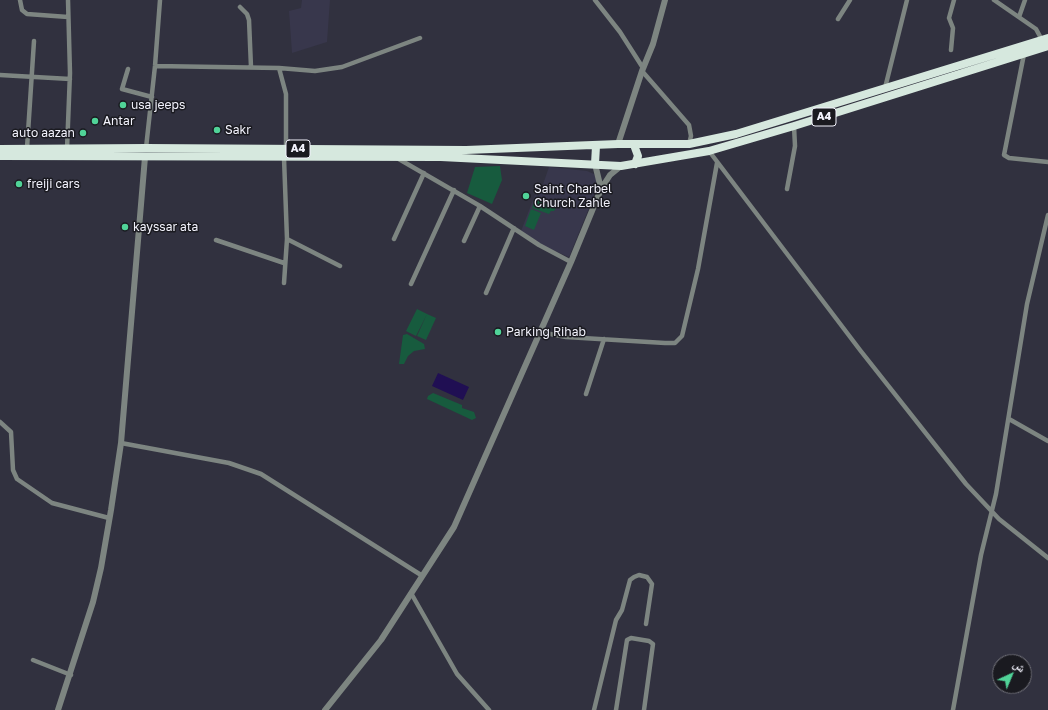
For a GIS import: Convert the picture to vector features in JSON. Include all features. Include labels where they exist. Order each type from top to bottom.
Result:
[{"type":"highway","name":"A4","points":[[0,149],[286,148],[466,150],[618,144],[689,144],[736,134],[885,88],[1046,41]]},
{"type":"highway","name":"A4","points":[[0,156],[462,158],[621,166],[709,151],[794,126],[1024,54],[1046,41]]},
{"type":"highway","points":[[634,145],[638,156],[635,164]]},
{"type":"highway","points":[[595,164],[594,156],[596,146]]},
{"type":"street","points":[[20,0],[22,10],[27,14],[68,17]]},
{"type":"street","points":[[67,149],[70,79],[68,0]]},
{"type":"street","points":[[146,148],[156,66],[160,0]]},
{"type":"street","points":[[595,0],[620,32],[642,69],[689,125],[691,136],[689,144]]},
{"type":"street","points":[[618,144],[642,69],[653,44],[665,0]]},
{"type":"street","points":[[838,19],[850,0]]},
{"type":"street","points":[[885,88],[907,0]]},
{"type":"street","points":[[951,50],[953,28],[948,18],[954,0]]},
{"type":"street","points":[[994,0],[1036,29],[1046,41]]},
{"type":"street","points":[[1020,17],[1025,0]]},
{"type":"street","points":[[240,7],[247,14],[249,20],[251,67]]},
{"type":"street","points":[[156,66],[251,67],[315,71],[342,67],[420,38]]},
{"type":"street","points":[[27,148],[34,41]]},
{"type":"street","points":[[1024,54],[1004,155],[1009,158],[1048,162]]},
{"type":"street","points":[[279,68],[286,94],[286,148]]},
{"type":"street","points":[[128,69],[122,89],[152,97]]},
{"type":"street","points":[[0,75],[70,79]]},
{"type":"street","points":[[787,189],[795,146],[794,126]]},
{"type":"street","points":[[709,151],[860,350],[966,484],[990,511],[1013,532],[1048,558]]},
{"type":"street","points":[[58,710],[71,675],[96,588],[121,443],[145,157]]},
{"type":"street","points":[[284,158],[288,239],[284,263],[284,283]]},
{"type":"street","points":[[395,158],[454,190],[539,245],[571,262]]},
{"type":"street","points":[[540,332],[566,337],[675,343],[682,336],[698,269],[717,163]]},
{"type":"street","points":[[595,164],[601,188]]},
{"type":"street","points":[[325,710],[381,640],[421,575],[454,527],[571,262],[601,188],[610,175],[621,166]]},
{"type":"street","points":[[394,239],[424,173]]},
{"type":"street","points":[[411,284],[454,190]]},
{"type":"street","points":[[464,241],[480,206]]},
{"type":"street","points":[[953,710],[990,511],[996,494],[1027,304],[1048,215]]},
{"type":"street","points":[[486,293],[514,228]]},
{"type":"street","points":[[288,239],[340,266]]},
{"type":"street","points":[[216,240],[284,263]]},
{"type":"street","points":[[586,394],[604,339]]},
{"type":"street","points":[[1009,419],[1048,441]]},
{"type":"street","points":[[0,422],[10,432],[13,470],[17,479],[52,503],[109,518]]},
{"type":"street","points":[[121,443],[229,463],[262,474],[421,575]]},
{"type":"street","points":[[594,710],[616,620],[622,610],[630,580],[639,575],[647,577],[652,584],[646,624]]},
{"type":"street","points":[[411,593],[457,674],[488,710]]},
{"type":"street","points":[[616,710],[627,640],[631,638],[649,641],[653,644],[644,710]]},
{"type":"street","points":[[33,660],[71,675]]},
{"type":"shaded area","points":[[302,0],[330,0],[327,42],[292,53],[289,11],[301,8]]},
{"type":"shaded area","points":[[549,167],[587,171],[594,174],[596,179],[597,188],[569,257],[541,245],[521,231],[535,195],[539,196]]},
{"type":"shaded area","points":[[438,373],[469,387],[463,400],[432,386]]},
{"type":"green space","points":[[500,166],[502,180],[492,204],[467,193],[475,167]]},
{"type":"green space","points":[[535,199],[556,208],[549,214],[532,208]]},
{"type":"green space","points":[[531,209],[541,213],[534,230],[525,226]]},
{"type":"green space","points":[[417,309],[427,314],[416,336],[406,331]]},
{"type":"green space","points":[[427,314],[436,318],[426,340],[417,336]]},
{"type":"green space","points":[[407,334],[424,344],[425,349],[414,351],[408,356],[404,364],[399,364],[403,335]]},
{"type":"green space","points":[[433,393],[462,405],[462,408],[474,412],[476,418],[472,420],[427,399],[428,396]]},
{"type":"place","name":"usa jeeps","points":[[123,105]]},
{"type":"place","name":"Antar","points":[[95,121]]},
{"type":"place","name":"Sakr","points":[[217,130]]},
{"type":"place","name":"auto aazan","points":[[83,133]]},
{"type":"place","name":"freiji cars","points":[[19,184]]},
{"type":"place","name":"Saint Charbel Church Zahle","points":[[526,196]]},
{"type":"place","name":"kayssar ata","points":[[125,227]]},
{"type":"place","name":"Parking Rihab","points":[[498,332]]}]
